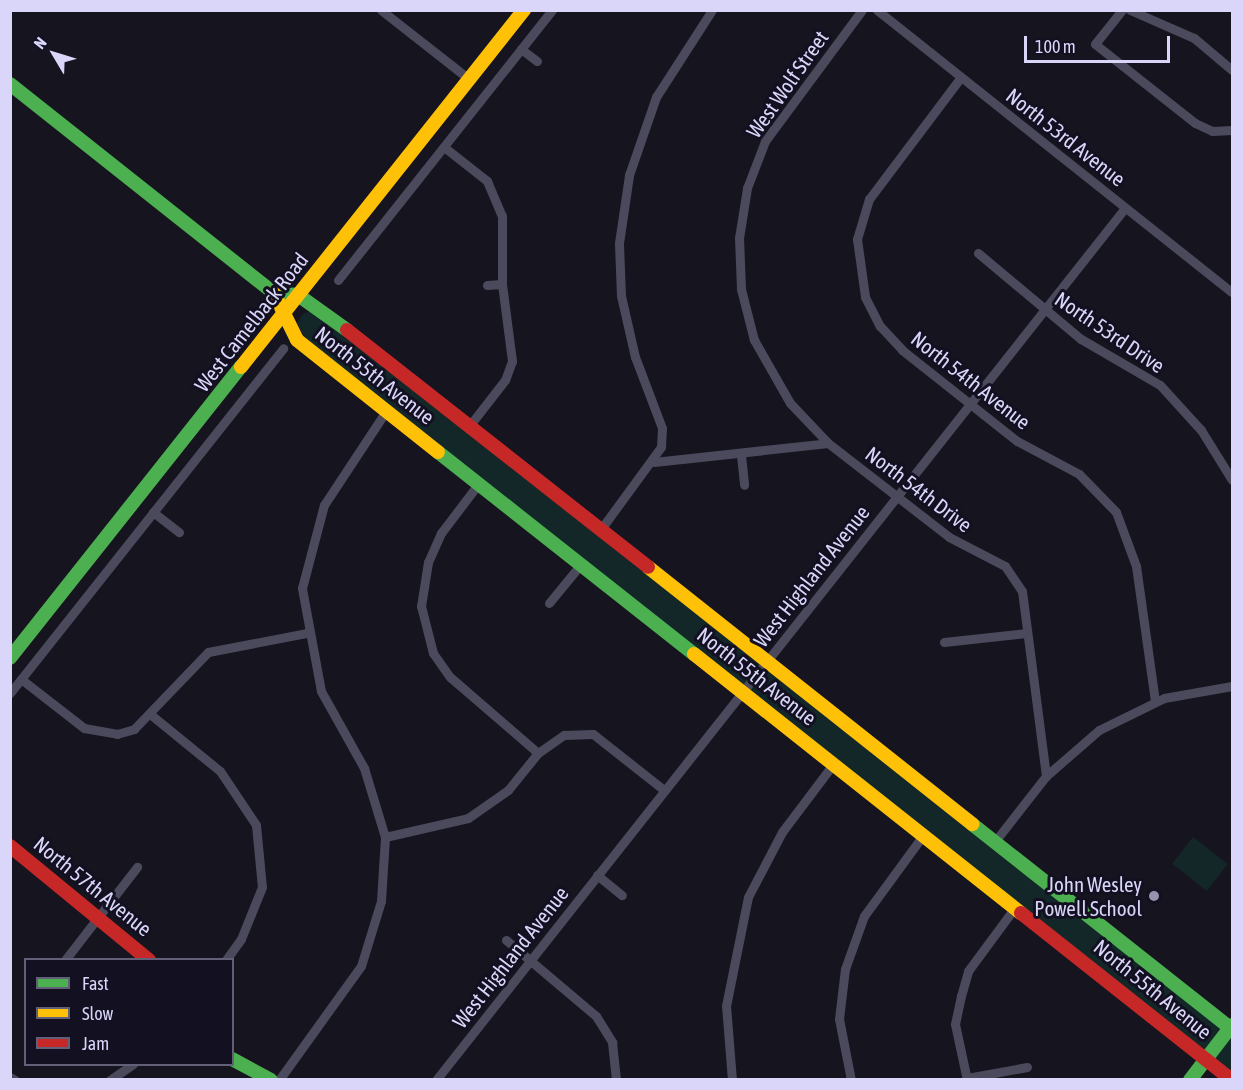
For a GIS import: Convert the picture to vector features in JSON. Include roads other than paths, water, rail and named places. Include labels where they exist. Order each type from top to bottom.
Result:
[{"type":"street","points":[[381,10],[469,79]]},
{"type":"street","name":"West Camelback Road","points":[[10,658],[524,10]]},
{"type":"street","name":"West Camelback Road","points":[[338,280],[552,10]]},
{"type":"street","points":[[601,529],[654,462],[662,428],[625,319],[619,271],[621,217],[648,114],[668,73],[712,10]]},
{"type":"street","name":"West Wolf Street","points":[[828,443],[790,403],[754,340],[741,289],[739,238],[747,188],[765,141],[862,10]]},
{"type":"street","name":"North 53rd Avenue","points":[[876,10],[1233,292]]},
{"type":"street","points":[[1130,10],[1186,33],[1233,70]]},
{"type":"street","points":[[1118,12],[1095,44],[1195,123],[1212,131],[1233,130]]},
{"type":"street","points":[[521,49],[537,61]]},
{"type":"street","name":"North 54th Avenue","points":[[961,77],[877,184],[862,216],[857,254],[866,297],[880,326],[970,404],[1017,441],[1079,474],[1116,512],[1136,566],[1155,701]]},
{"type":"street","points":[[10,84],[274,293],[298,295]]},
{"type":"street","points":[[444,147],[487,181],[499,198],[501,284],[510,370],[470,425]]},
{"type":"street","name":"West Highland Avenue","points":[[436,1080],[1125,207]]},
{"type":"street","name":"North 53rd Drive","points":[[978,253],[1044,310],[1160,386],[1201,430],[1233,480]]},
{"type":"street","points":[[488,285],[501,284]]},
{"type":"street","name":"North 55th Avenue","points":[[274,293],[281,317],[297,340],[1016,906],[1232,1080]]},
{"type":"street","name":"North 55th Avenue","points":[[298,295],[470,425],[1232,1027]]},
{"type":"street","name":"West Camelback Road","points":[[10,693],[283,348]]},
{"type":"street","points":[[279,1080],[361,966],[381,901],[385,837],[364,768],[321,691],[307,633],[302,588],[324,505],[386,411]]},
{"type":"street","points":[[654,462],[741,455],[828,443]]},
{"type":"street","name":"North 54th Drive","points":[[828,443],[949,537],[1012,572],[1022,591],[1046,776]]},
{"type":"street","points":[[741,455],[744,485]]},
{"type":"street","points":[[479,483],[441,533],[428,562],[421,606],[433,653],[450,677],[538,753]]},
{"type":"street","points":[[153,512],[179,532]]},
{"type":"street","points":[[549,603],[581,564]]},
{"type":"street","points":[[21,679],[97,734],[134,729],[208,652],[307,633]]},
{"type":"street","points":[[944,642],[1027,633]]},
{"type":"street","points":[[996,840],[1046,776],[1099,730],[1155,701],[1233,686]]},
{"type":"street","points":[[150,714],[220,771],[256,825],[262,887],[241,939],[227,958]]},
{"type":"street","points":[[385,837],[468,818],[508,790],[538,753],[564,735],[592,734],[664,790]]},
{"type":"street","points":[[732,1080],[726,1006],[748,897],[782,832],[834,764]]},
{"type":"street","points":[[850,1080],[839,1019],[844,969],[864,916],[924,834]]},
{"type":"street","name":"North 57th Avenue","points":[[10,846],[99,916],[147,958]]},
{"type":"street","points":[[67,958],[137,867]]},
{"type":"street","points":[[597,875],[622,895]]},
{"type":"street","points":[[1016,906],[968,971],[956,1024],[967,1079],[1027,1067]]},
{"type":"street","points":[[506,940],[596,1016],[612,1042],[616,1080]]},
{"type":"street","points":[[1190,1080],[1232,1027]]},
{"type":"street","points":[[234,1060],[271,1080]]},
{"type":"street","points":[[110,1080],[131,1066]]},
{"type":"street","points":[[10,1077],[15,1080]]},
{"type":"place","name":"John Wesley Powell School","points":[[1154,896]]}]
